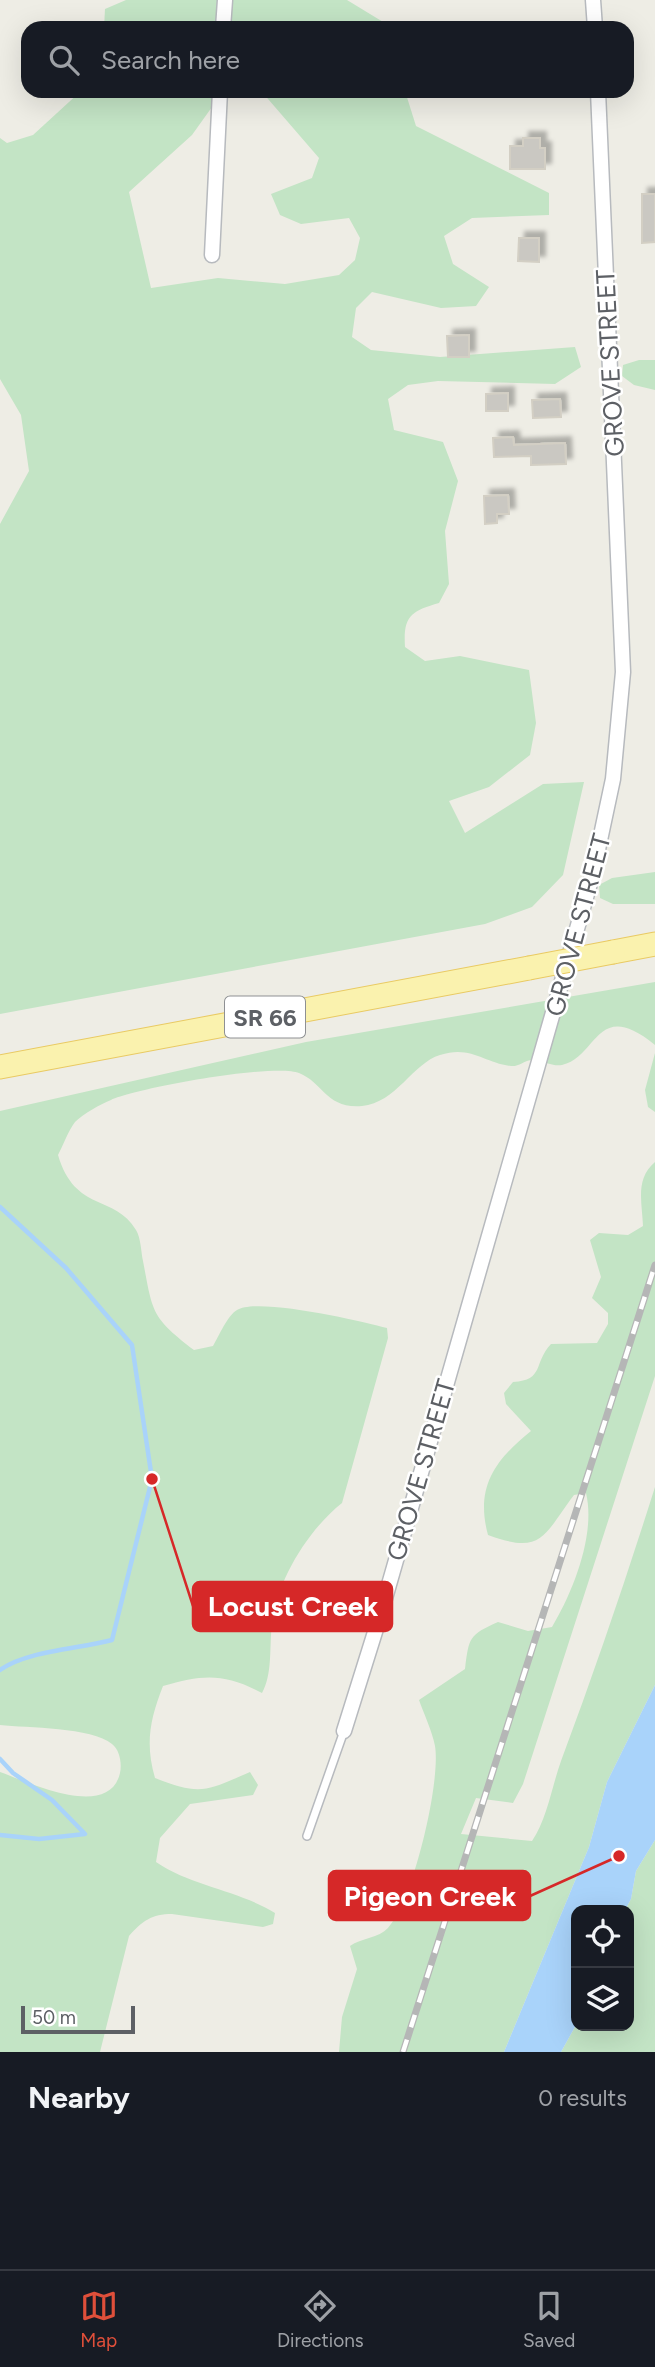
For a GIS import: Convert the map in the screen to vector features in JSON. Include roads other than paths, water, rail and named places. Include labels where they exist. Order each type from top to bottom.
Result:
[{"type":"main road","name":"SR 66","points":[[0,1067],[655,944]]},
{"type":"street","points":[[224,21],[225,0]]},
{"type":"street","points":[[593,0],[594,21]]},
{"type":"street","points":[[212,255],[220,98]]},
{"type":"street","name":"GROVE STREET","points":[[344,1731],[606,825],[623,672],[598,98]]},
{"type":"lane","points":[[307,1836],[344,1731]]},
{"type":"water","points":[[655,1685],[655,1840],[636,1871],[631,1899],[628,1905],[571,1905],[573,2031],[561,2052],[504,2052],[589,1847],[607,1782]]},
{"type":"waterway","points":[[0,1207],[66,1268],[132,1345],[152,1479],[112,1640],[38,1655],[0,1670]]},
{"type":"waterway","points":[[0,1759],[13,1773],[52,1800],[85,1834],[39,1839],[0,1835]]},
{"type":"railway","points":[[403,2052],[655,1265]]},
{"type":"place","name":"Locust Creek","points":[[152,1479]]},
{"type":"place","name":"Pigeon Creek","points":[[619,1856]]}]
